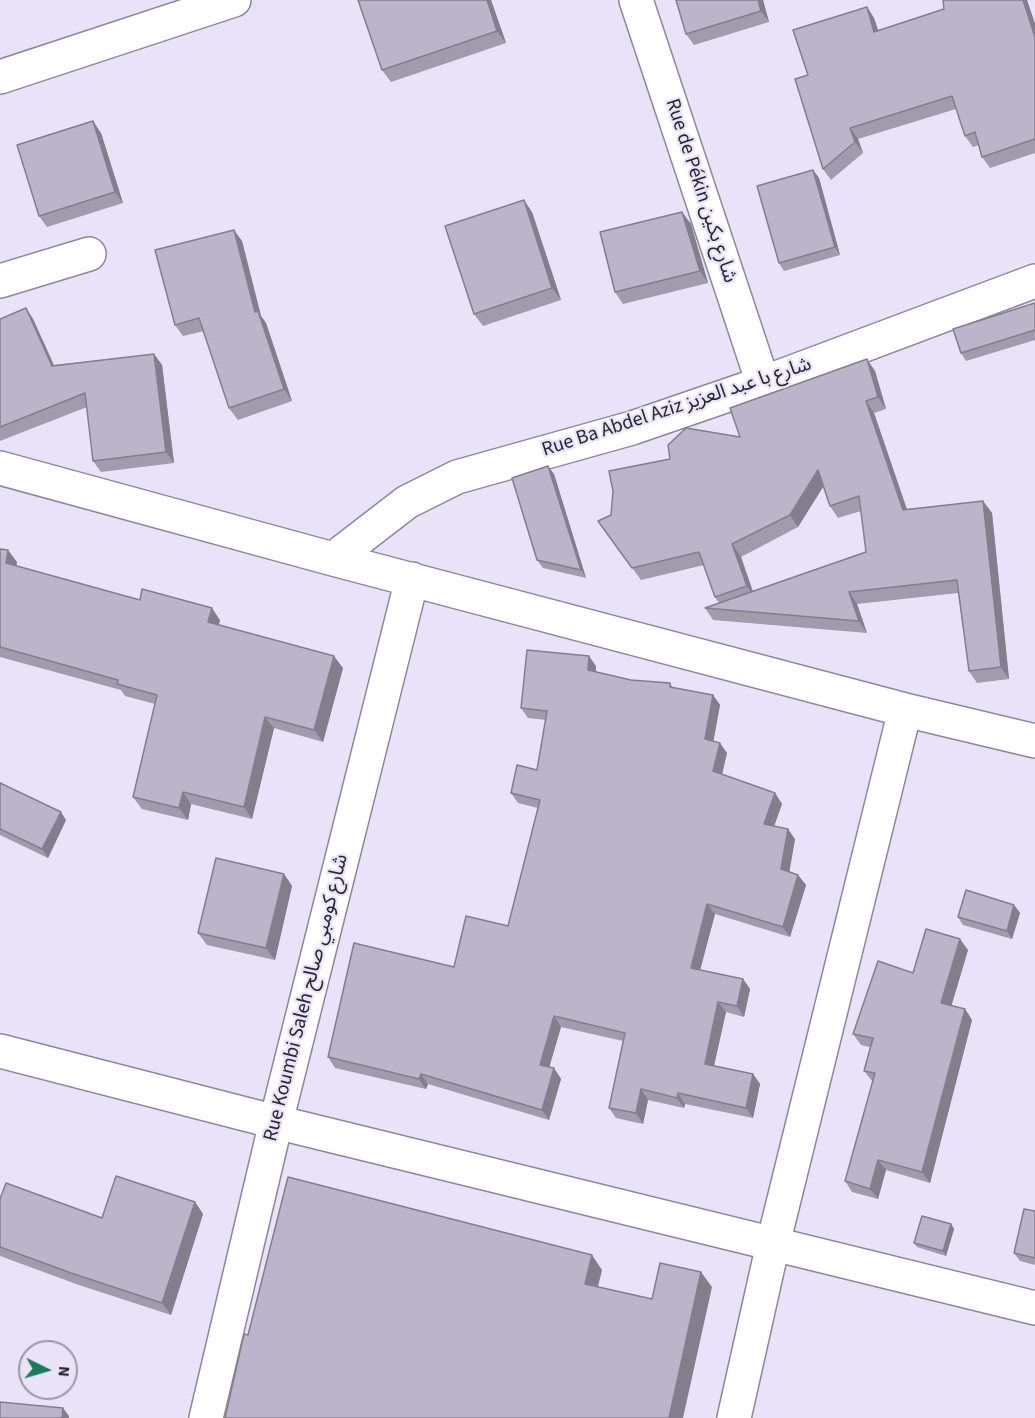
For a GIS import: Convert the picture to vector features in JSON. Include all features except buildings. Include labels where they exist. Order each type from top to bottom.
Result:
[{"type":"street","points":[[0,77],[234,0]]},
{"type":"street","name":"Rue de Pékin شارع بكين","points":[[636,0],[763,382]]},
{"type":"street","points":[[0,281],[89,254]]},
{"type":"street","name":"Rue Ba Abdel Aziz شارع با عبد العزيز","points":[[333,559],[407,502],[457,477],[632,428],[1035,281]]},
{"type":"street","points":[[0,468],[333,559],[905,710],[1035,741]]},
{"type":"street","name":"Rue Koumbi Saleh شارع كومبي صالح","points":[[206,1418],[276,1122],[412,579]]},
{"type":"street","points":[[734,1418],[773,1244],[905,710]]},
{"type":"street","points":[[0,1051],[276,1122],[1035,1308]]}]
